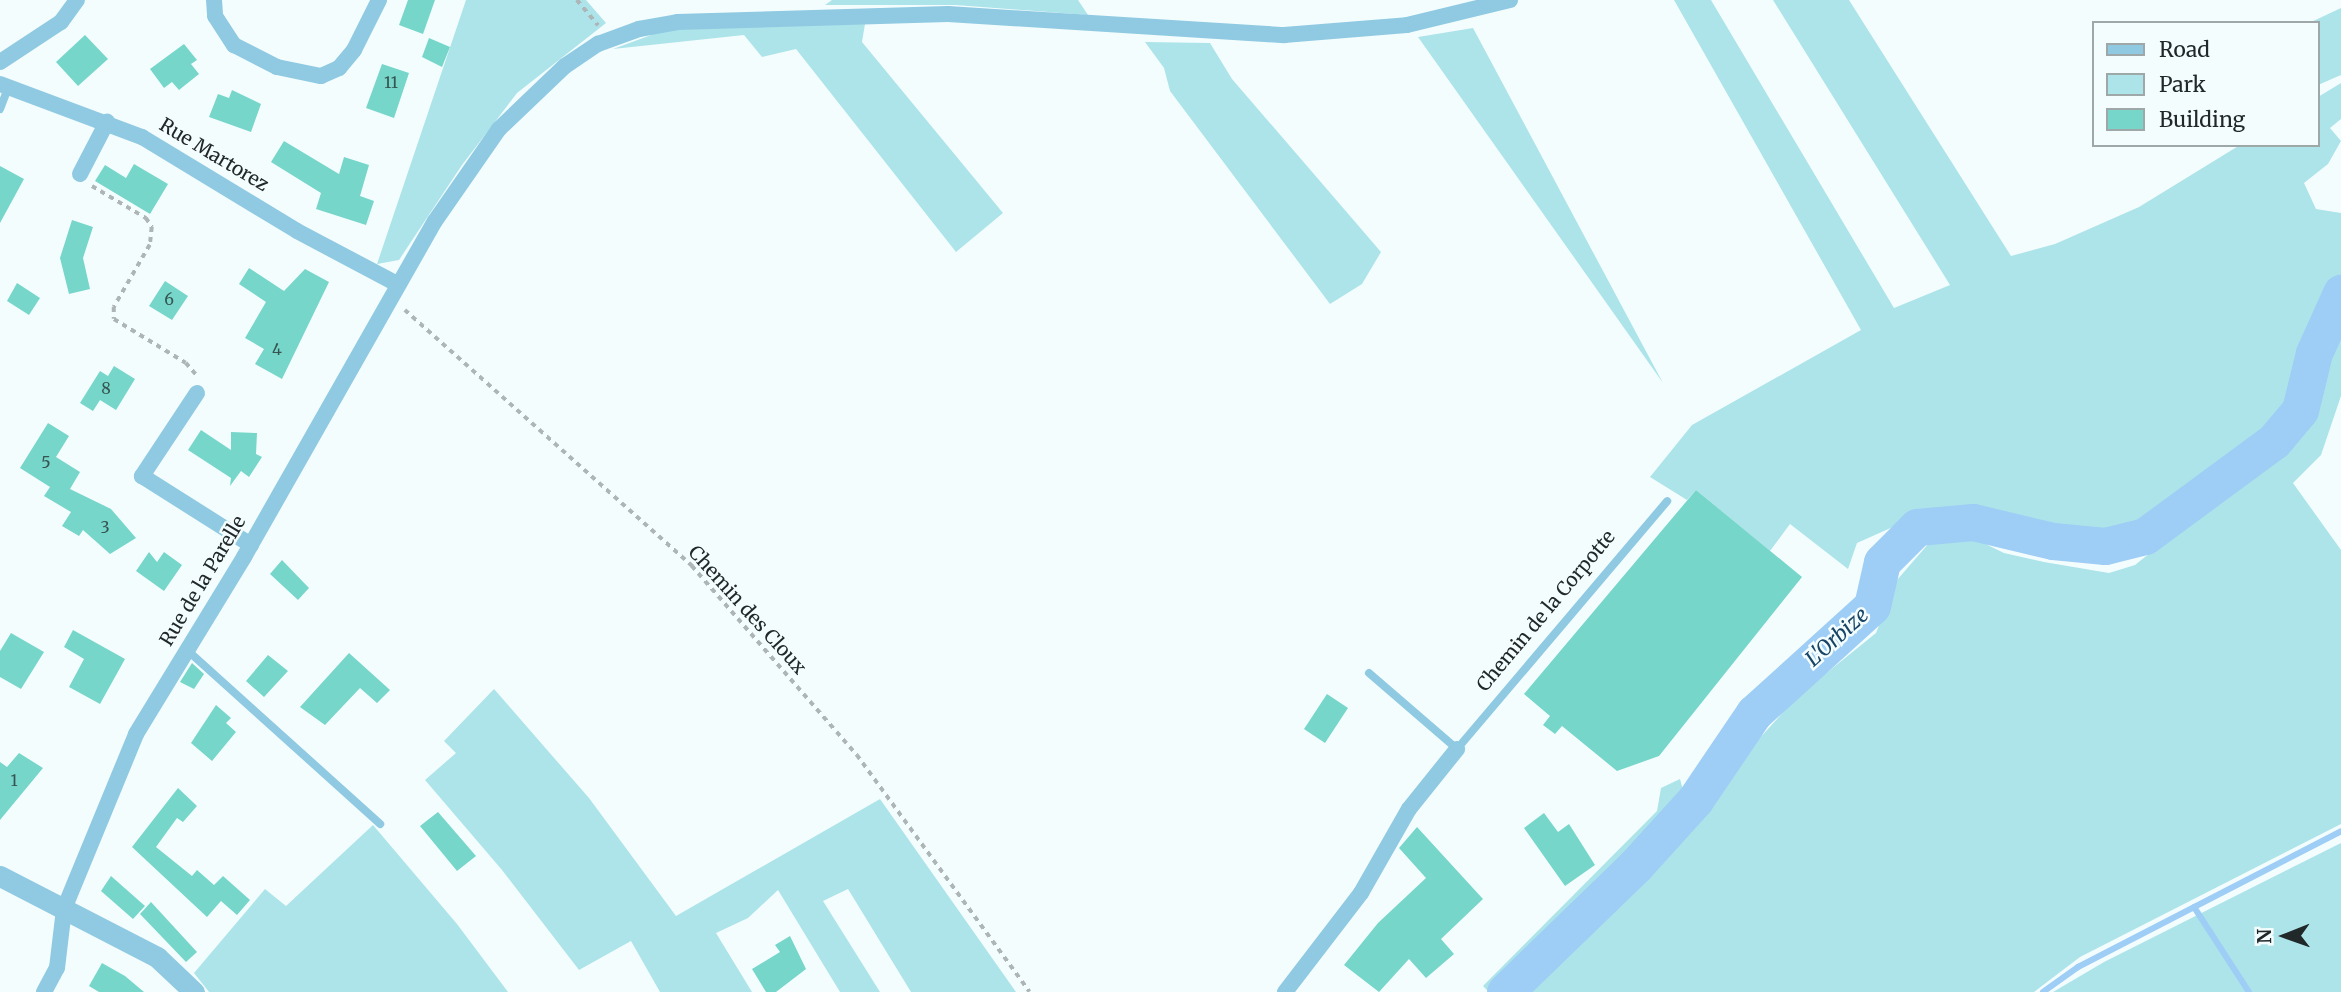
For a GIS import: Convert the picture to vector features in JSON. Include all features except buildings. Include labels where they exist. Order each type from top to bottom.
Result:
[{"type":"street","points":[[0,62],[61,22],[77,0]]},
{"type":"street","points":[[214,0],[215,16],[234,45],[277,67],[321,76],[339,68],[354,50],[379,0]]},
{"type":"street","name":"Rue de la Parelle","points":[[44,992],[57,968],[64,909],[118,772],[186,650],[251,545],[394,290],[499,129],[565,66],[610,40],[639,29],[677,22],[948,14],[1284,35],[1407,25],[1510,0]]},
{"type":"street","name":"Rue Martorez","points":[[4,86],[107,122],[153,143],[394,290]]},
{"type":"street","points":[[80,174],[107,122]]},
{"type":"street","points":[[197,393],[142,476],[251,545]]},
{"type":"street","name":"Chemin de la Corpotte","points":[[1285,992],[1361,893],[1409,809],[1457,749]]},
{"type":"street","points":[[0,876],[157,957],[194,992]]},
{"type":"lane","points":[[0,109],[4,86]]},
{"type":"lane","name":"Chemin de la Corpotte","points":[[1457,749],[1667,501]]},
{"type":"lane","points":[[186,650],[380,824]]},
{"type":"lane","points":[[1369,673],[1457,749]]},
{"type":"path","points":[[577,0],[610,40]]},
{"type":"path","points":[[80,174],[85,182],[146,218],[152,226],[150,245],[112,313],[114,318],[186,363],[199,379],[197,393]]},
{"type":"path","name":"Chemin des Cloux","points":[[394,290],[692,566],[857,755],[1030,992]]},
{"type":"green space","points":[[466,0],[586,0],[606,23],[517,93],[462,165],[399,260],[377,264]]},
{"type":"green space","points":[[832,0],[1078,0],[1088,15],[955,5],[825,5]]},
{"type":"green space","points":[[1674,0],[1711,0],[1894,308],[1950,285],[1773,0],[1849,0],[2011,256],[2055,244],[2139,207],[2237,147],[2320,147],[2320,96],[2341,83],[2341,119],[2330,128],[2341,141],[2328,164],[2304,183],[2316,209],[2341,213],[2341,282],[2331,290],[2291,404],[2267,436],[2164,510],[2122,529],[2095,531],[1975,509],[1931,510],[1857,543],[1848,569],[1790,524],[1770,551],[1696,490],[1687,500],[1650,477],[1692,425],[1861,330]]},
{"type":"green space","points":[[2341,8],[2341,75],[2320,84],[2320,21],[2313,21]]},
{"type":"green space","points":[[865,24],[862,42],[1003,213],[956,252],[796,49],[762,57],[744,35],[613,49],[673,27]]},
{"type":"green space","points":[[1473,28],[1663,383],[1418,37]]},
{"type":"green space","points":[[1145,42],[1210,43],[1232,79],[1381,252],[1362,284],[1330,304],[1170,91],[1164,68]]},
{"type":"green space","points":[[2341,332],[2341,396],[2321,455],[2293,483],[2341,550],[2341,824],[2080,957],[2034,992],[1489,992],[1483,986],[1657,811],[1661,788],[1680,779],[1692,824],[1704,813],[1748,751],[1798,696],[1876,633],[1897,580],[1929,543],[1971,537],[2004,553],[2109,573],[2135,565],[2302,431],[2319,400]]},
{"type":"green space","points":[[494,689],[589,798],[676,916],[880,799],[1016,992],[911,992],[848,889],[823,901],[880,992],[840,992],[778,890],[748,918],[716,933],[752,992],[660,992],[631,941],[579,970],[502,870],[425,780],[456,753],[444,741]]},
{"type":"green space","points":[[373,825],[457,924],[508,992],[209,992],[194,973],[265,889],[286,906]]},
{"type":"green space","points":[[2341,843],[2341,992],[2053,992],[2104,962]]},
{"type":"waterway","name":"L'Orbize","points":[[1505,992],[1636,865],[1695,800],[1754,713],[1872,606],[1882,562],[1917,527],[1973,522],[2053,541],[2105,546],[2145,536],[2274,441],[2300,410],[2314,353],[2341,293]]},
{"type":"waterway","points":[[2043,992],[2078,967],[2341,831]]},
{"type":"waterway","points":[[2194,907],[2249,992]]}]
